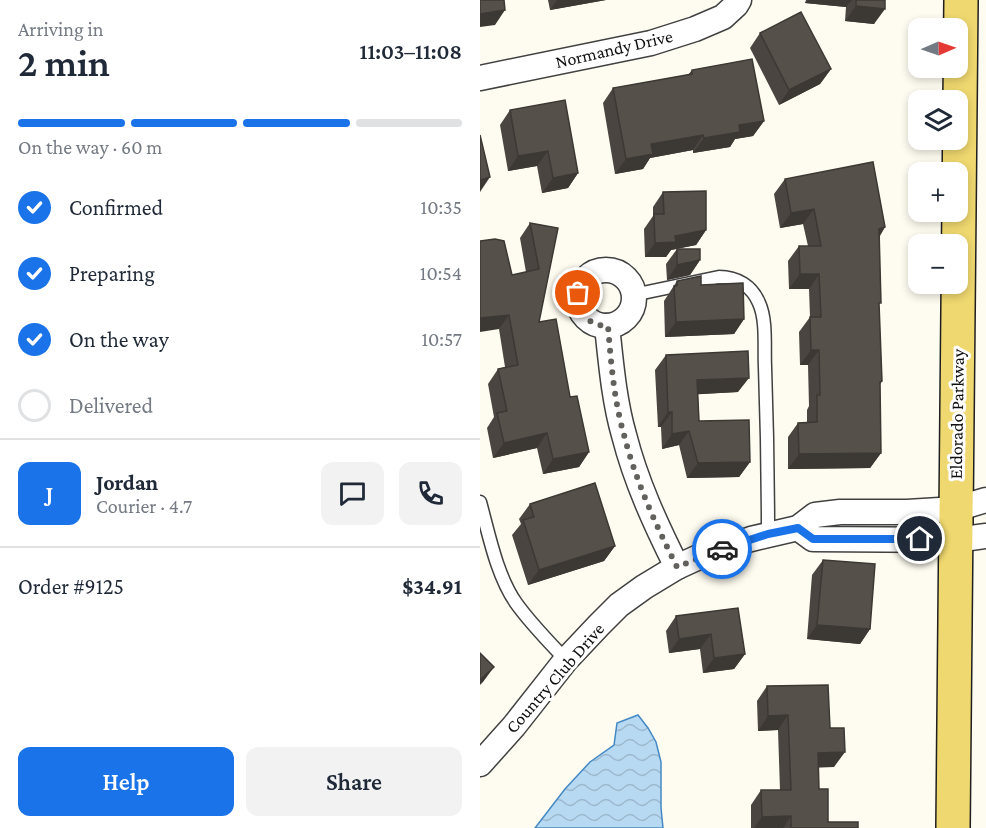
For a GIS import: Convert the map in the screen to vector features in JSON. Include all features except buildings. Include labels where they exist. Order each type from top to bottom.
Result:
[{"type":"main road","name":"Eldorado Parkway","points":[[953,828],[971,521],[961,0]]},
{"type":"street","name":"Normandy Drive","points":[[480,78],[651,43],[723,17],[739,0]]},
{"type":"street","points":[[600,271],[615,272],[627,280],[632,288],[633,296],[632,308],[627,316],[620,322],[608,326],[594,324],[586,318],[581,311],[578,298],[579,289],[584,281],[600,271]]},
{"type":"street","points":[[608,326],[614,388],[624,435],[642,491],[677,567]]},
{"type":"street","name":"Country Club Drive","points":[[480,764],[514,726],[566,660],[619,605],[644,586],[677,567],[710,553],[768,534],[798,528],[816,515],[971,521]]},
{"type":"lane","points":[[633,296],[726,277],[749,287],[759,301],[764,332],[768,534]]},
{"type":"lane","points":[[480,502],[492,546],[504,580],[515,602],[566,660]]},
{"type":"water","points":[[638,715],[656,742],[661,762],[663,828],[535,828],[565,789],[590,762],[614,745],[617,723]]},
{"type":"way so far","points":[[578,293],[578,303],[584,315],[594,324],[608,326],[614,388],[624,435],[642,491],[677,567],[722,549]]},
{"type":"route","points":[[722,549],[768,534],[798,528],[813,539],[920,539]]}]
